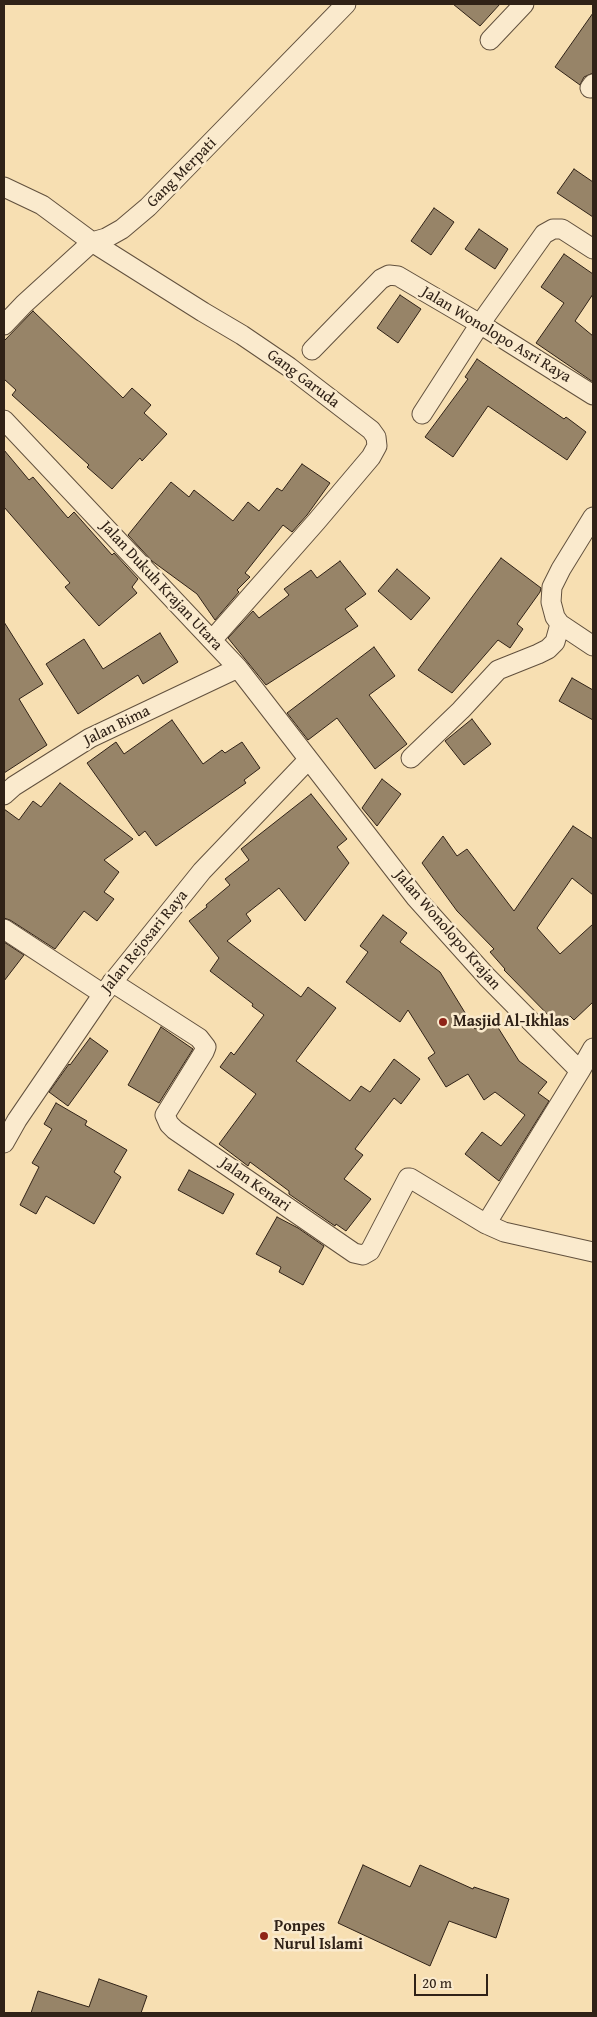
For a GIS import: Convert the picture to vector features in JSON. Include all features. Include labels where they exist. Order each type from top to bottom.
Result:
[{"type":"street","name":"Gang Merpati","points":[[4,325],[24,304],[92,242],[106,238],[122,229],[148,207],[346,4]]},
{"type":"street","points":[[490,40],[524,4]]},
{"type":"street","name":"Gang Garuda","points":[[4,187],[42,205],[92,242],[258,346],[371,430],[376,437],[377,446],[371,457],[212,640]]},
{"type":"street","points":[[422,414],[480,324],[544,234],[553,229],[562,229],[593,249]]},
{"type":"street","name":"Jalan Wonolopo Asri Raya","points":[[312,350],[381,279],[389,275],[398,276],[480,324],[593,395]]},
{"type":"street","name":"Jalan Dukuh Krajan Utara","points":[[4,420],[238,668],[308,760]]},
{"type":"street","points":[[593,517],[561,569],[552,588],[551,602],[554,617],[560,624],[593,646]]},
{"type":"street","points":[[411,758],[461,710],[498,670],[548,649],[555,642],[560,624]]},
{"type":"street","name":"Jalan Bima","points":[[4,795],[14,786],[90,738],[238,668]]},
{"type":"street","name":"Jalan Rejosari Raya","points":[[4,1143],[17,1120],[108,988],[202,871],[308,760]]},
{"type":"street","name":"Jalan Wonolopo Krajan","points":[[308,760],[416,898],[487,977],[580,1071]]},
{"type":"street","points":[[4,930],[108,988]]},
{"type":"street","name":"Jalan Kenari","points":[[108,988],[199,1038],[206,1047],[165,1115],[169,1124],[354,1253],[363,1255],[370,1251],[408,1178],[486,1224],[504,1232],[593,1252]]},
{"type":"street","points":[[486,1224],[593,1048]]},
{"type":"building","points":[[453,4],[500,4],[480,26]]},
{"type":"building","points":[[593,13],[593,73],[584,77],[580,85],[555,67]]},
{"type":"building","points":[[574,169],[593,182],[593,217],[557,193]]},
{"type":"building","points":[[434,208],[454,222],[431,255],[411,241]]},
{"type":"building","points":[[479,229],[508,249],[495,269],[465,249]]},
{"type":"building","points":[[564,254],[593,274],[593,294],[575,321],[593,336],[593,382],[536,343],[564,303],[541,287]]},
{"type":"building","points":[[400,295],[421,309],[398,343],[377,328]]},
{"type":"building","points":[[33,311],[123,398],[132,388],[151,405],[144,413],[167,434],[142,461],[140,458],[112,489],[87,467],[89,465],[12,395],[16,390],[4,379],[4,341]]},
{"type":"building","points":[[477,359],[586,432],[567,460],[488,406],[453,457],[425,437],[468,379],[465,377]]},
{"type":"building","points":[[4,450],[29,480],[33,477],[68,518],[74,512],[112,555],[114,553],[138,579],[132,587],[137,593],[99,626],[65,587],[70,583],[4,507]]},
{"type":"building","points":[[302,464],[330,483],[292,532],[283,525],[245,573],[250,577],[237,590],[239,592],[215,620],[197,594],[152,561],[128,535],[171,482],[189,497],[194,490],[233,521],[248,502],[259,511],[277,488],[282,491]]},
{"type":"building","points":[[501,558],[541,588],[540,592],[517,624],[523,629],[510,648],[498,640],[452,693],[418,670]]},
{"type":"building","points":[[340,561],[366,594],[345,609],[358,626],[266,685],[228,638],[253,611],[259,618],[289,595],[284,589],[311,570],[317,578]]},
{"type":"building","points":[[397,569],[430,598],[411,620],[378,591]]},
{"type":"building","points":[[4,622],[43,684],[19,699],[47,745],[4,773]]},
{"type":"building","points":[[160,633],[178,662],[143,684],[138,675],[78,714],[46,664],[84,639],[103,669]]},
{"type":"building","points":[[374,647],[395,676],[369,695],[407,744],[375,769],[337,718],[308,740],[287,713]]},
{"type":"building","points":[[572,678],[593,690],[593,720],[559,701]]},
{"type":"building","points":[[472,719],[491,744],[464,765],[445,741]]},
{"type":"building","points":[[172,720],[203,764],[222,750],[225,753],[242,742],[260,768],[244,780],[246,783],[156,846],[145,831],[139,836],[87,763],[116,742],[124,754]]},
{"type":"building","points":[[382,779],[401,794],[377,826],[362,808]]},
{"type":"building","points":[[60,783],[133,839],[104,860],[119,872],[104,892],[114,899],[97,921],[84,911],[55,949],[4,918],[4,809],[19,820],[33,801],[41,807]]},
{"type":"building","points":[[311,794],[347,839],[337,847],[349,863],[305,921],[279,888],[246,914],[251,921],[227,941],[301,997],[308,987],[336,1008],[296,1061],[350,1101],[361,1086],[370,1092],[394,1059],[420,1079],[401,1104],[394,1098],[355,1149],[363,1155],[344,1179],[371,1199],[346,1231],[336,1224],[335,1226],[289,1194],[289,1191],[250,1162],[248,1166],[219,1144],[256,1094],[220,1067],[231,1052],[234,1055],[264,1015],[252,1006],[253,1004],[210,971],[219,958],[189,921],[230,885],[225,879],[249,860],[241,849]]},
{"type":"building","points":[[573,826],[593,839],[593,895],[572,878],[537,928],[560,954],[593,924],[593,1002],[574,1020],[570,1016],[559,1026],[504,970],[490,952],[494,949],[457,911],[422,863],[443,836],[457,856],[467,849],[514,911]]},
{"type":"building","points":[[383,915],[407,933],[400,942],[440,972],[475,1029],[492,1018],[519,1061],[547,1082],[538,1093],[549,1101],[499,1181],[465,1154],[482,1132],[501,1146],[525,1115],[495,1092],[484,1100],[468,1074],[446,1087],[428,1058],[435,1053],[408,1010],[400,1022],[346,982],[368,952],[360,946]]},
{"type":"building","points":[[4,942],[24,955],[4,981]]},
{"type":"building","points":[[161,1027],[193,1049],[159,1103],[128,1085]]},
{"type":"building","points":[[90,1038],[108,1051],[68,1106],[49,1092]]},
{"type":"building","points":[[56,1103],[87,1121],[85,1125],[127,1150],[114,1172],[121,1177],[94,1224],[46,1196],[36,1214],[20,1205],[39,1167],[32,1163],[52,1129],[44,1124]]},
{"type":"building","points":[[189,1170],[234,1194],[223,1214],[178,1190]]},
{"type":"building","points":[[277,1217],[298,1228],[324,1246],[303,1285],[279,1272],[281,1267],[256,1254]]},
{"type":"building","points":[[363,1865],[410,1887],[420,1865],[473,1889],[474,1887],[509,1899],[496,1938],[449,1921],[430,1966],[338,1923]]},
{"type":"building","points":[[99,1979],[147,1996],[141,2013],[31,2013],[38,1991],[89,2007]]},
{"type":"place","name":"Masjid Al-Ikhlas","points":[[443,1022]]},
{"type":"place","name":"Ponpes Nurul Islami","points":[[264,1936]]}]
